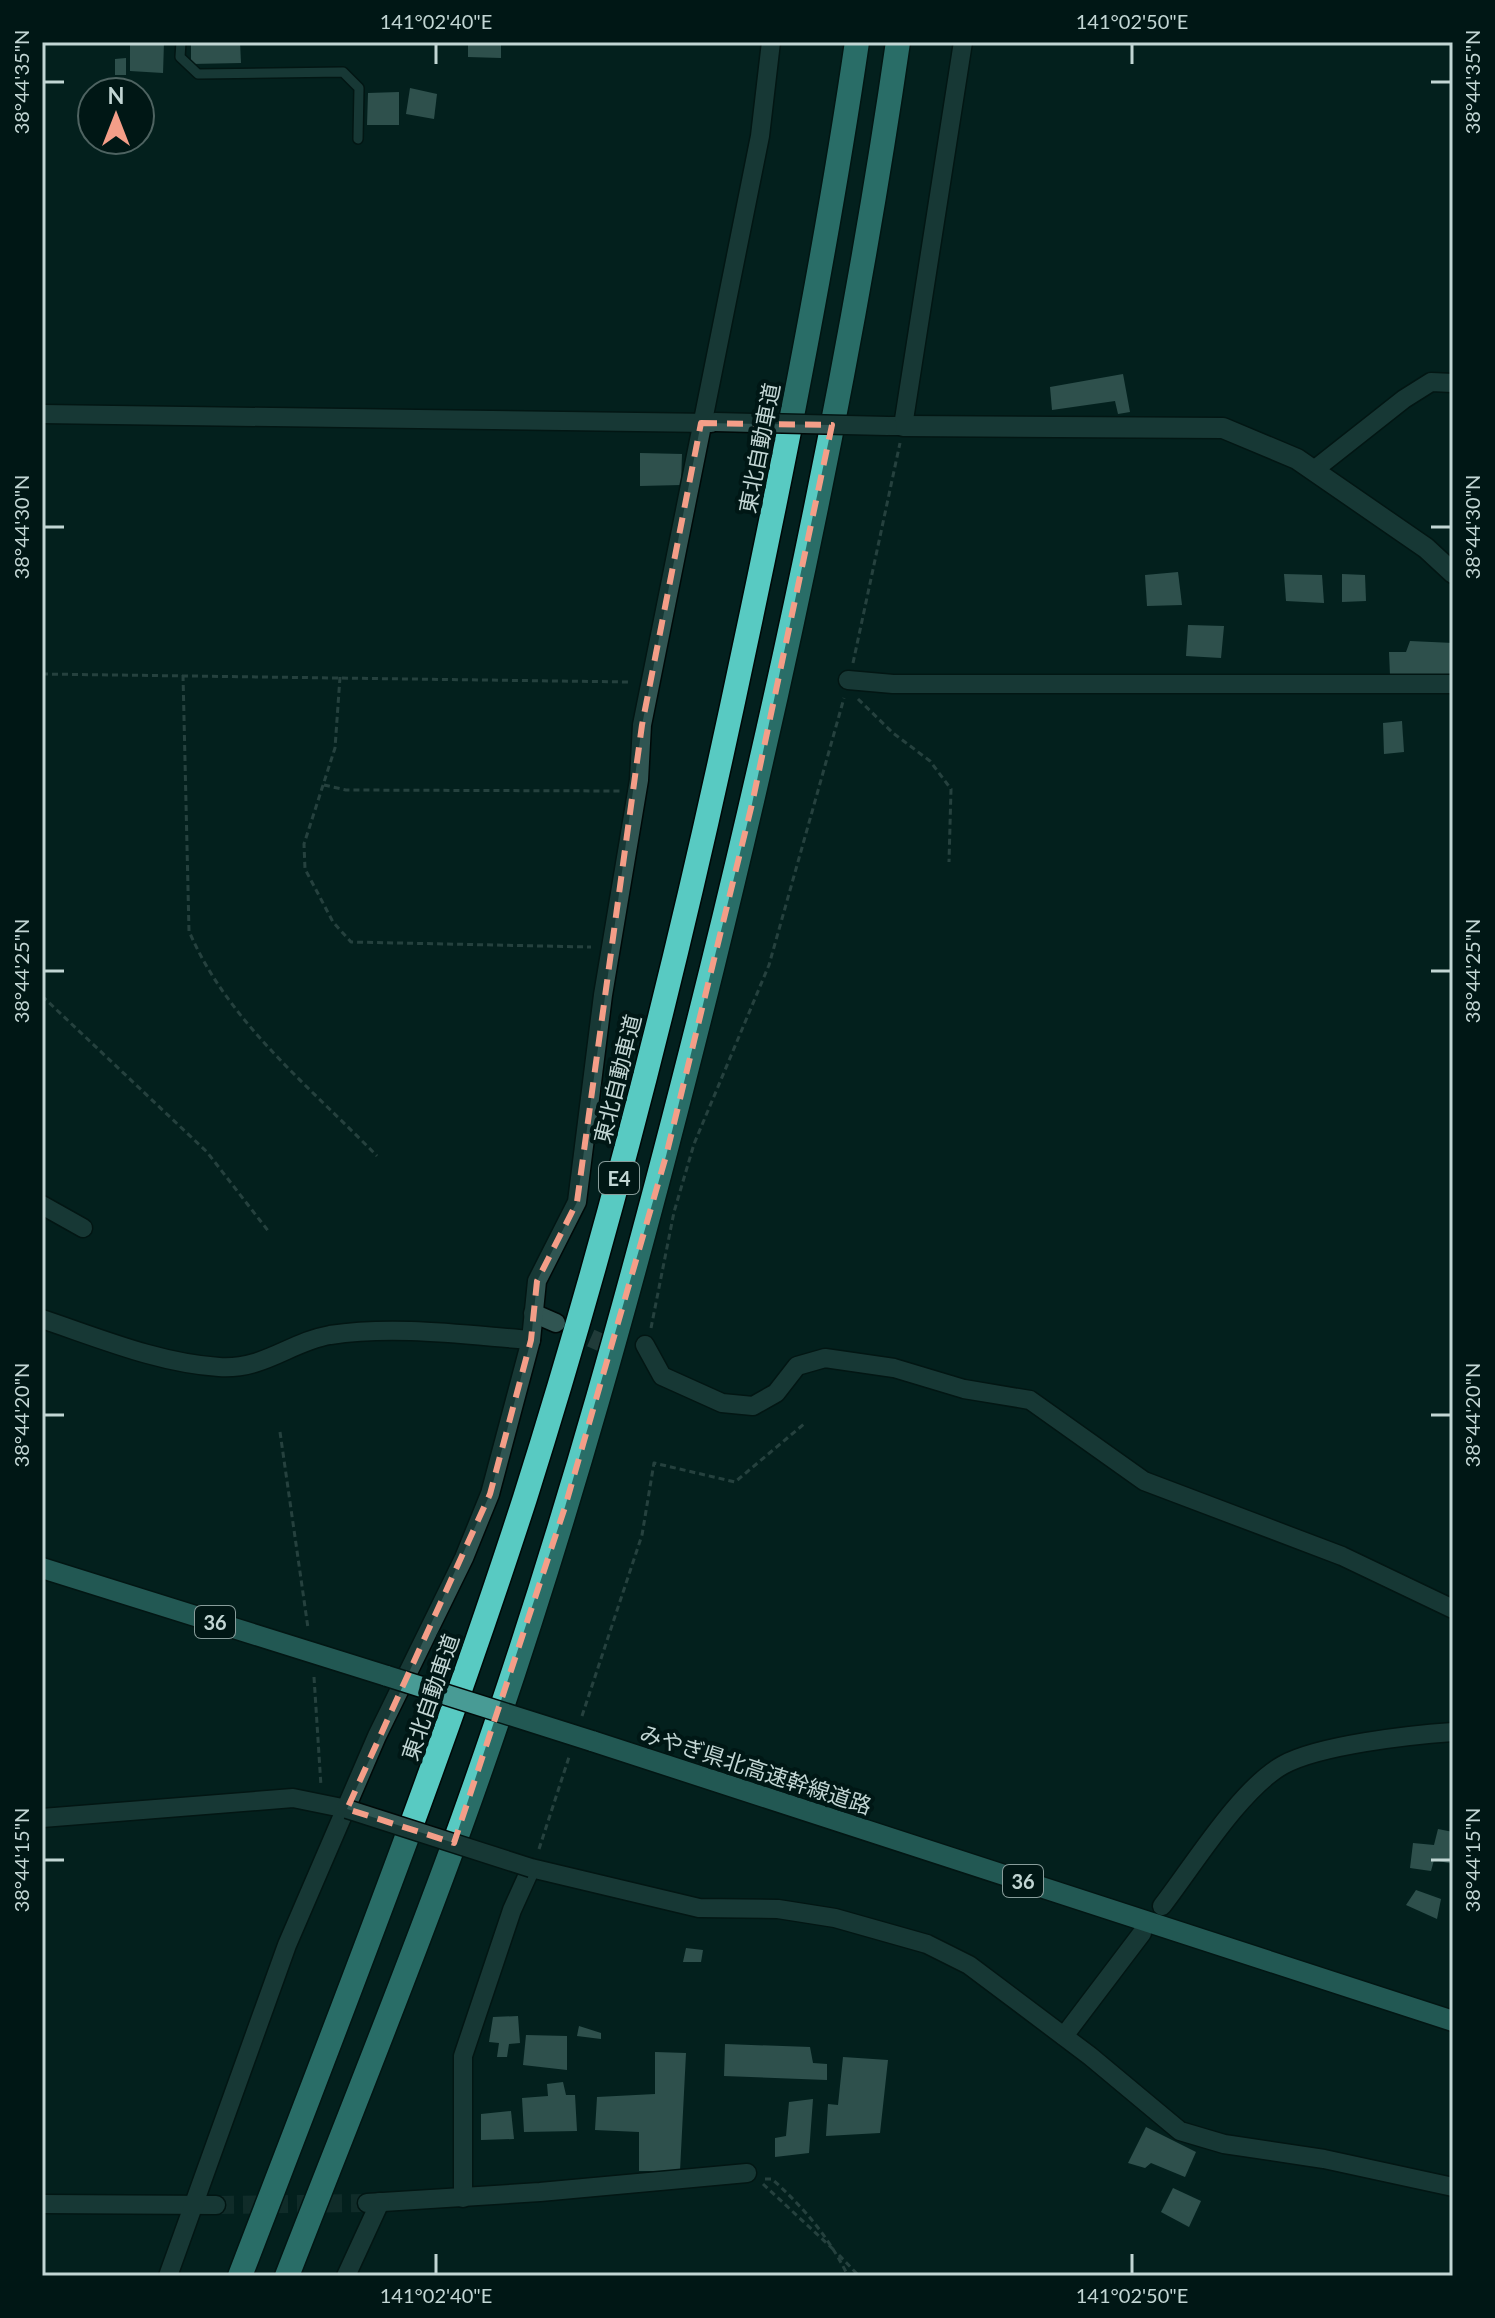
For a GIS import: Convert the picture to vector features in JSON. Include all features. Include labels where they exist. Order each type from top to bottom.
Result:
[{"type":"highway","name":"東北自動車道","points":[[240,2276],[422,1804],[525,1495],[626,1155],[713,796],[780,481],[857,42]]},
{"type":"highway","name":"E4","points":[[287,2276],[464,1818],[565,1507],[666,1156],[752,804],[827,455],[898,42]]},
{"type":"main road","name":"みやぎ県北高速幹線道路","points":[[42,1568],[581,1737],[1453,2021]]},
{"type":"street","points":[[168,2276],[287,1945],[490,1494],[531,1340],[537,1281],[577,1202],[611,948],[637,791],[642,725],[708,423],[712,384],[757,151],[771,42]]},
{"type":"street","points":[[896,426],[963,42]]},
{"type":"street","points":[[1314,470],[1404,399],[1431,382],[1453,383]]},
{"type":"street","points":[[42,414],[1223,428],[1297,459],[1426,548],[1453,573]]},
{"type":"street","points":[[848,680],[893,684],[1453,684]]},
{"type":"street","points":[[42,1205],[83,1228]]},
{"type":"street","points":[[533,1313],[556,1323]]},
{"type":"street","points":[[42,1319],[165,1358],[221,1367],[262,1363],[326,1336],[379,1331],[531,1340]]},
{"type":"street","points":[[645,1345],[662,1376],[722,1403],[753,1406],[776,1393],[797,1366],[825,1358],[894,1368],[964,1389],[1030,1400],[1144,1481],[1342,1556],[1453,1609]]},
{"type":"street","points":[[1162,1906],[1252,1791],[1284,1765],[1349,1745],[1453,1732]]},
{"type":"street","points":[[42,1818],[293,1798],[322,1801],[531,1868],[699,1908],[778,1909],[835,1918],[927,1944],[969,1965],[1064,2036],[1180,2131],[1224,2144],[1324,2159],[1453,2187]]},
{"type":"street","points":[[463,2198],[463,2056],[512,1910],[531,1868]]},
{"type":"street","points":[[1064,2036],[1142,1933]]},
{"type":"street","points":[[346,2276],[374,2202],[752,2176]]},
{"type":"street","points":[[42,2204],[216,2205]]},
{"type":"lane","points":[[181,42],[180,57],[198,74],[343,72],[359,88],[358,139]]},
{"type":"path","points":[[645,1345],[674,1212],[694,1144],[769,965],[848,680],[896,426]]},
{"type":"path","points":[[42,674],[650,682]]},
{"type":"path","points":[[183,675],[189,931],[202,961],[229,1004],[377,1156]]},
{"type":"path","points":[[340,677],[335,748],[304,844],[305,869],[320,901],[351,942],[611,948]]},
{"type":"path","points":[[848,680],[861,705],[930,761],[951,789],[949,862]]},
{"type":"path","points":[[324,785],[346,790],[637,791]]},
{"type":"path","points":[[42,996],[207,1152],[269,1232]]},
{"type":"path","points":[[531,1868],[581,1737],[642,1535],[654,1463],[735,1482],[804,1424]]},
{"type":"path","points":[[280,1432],[308,1628]]},
{"type":"path","points":[[314,1677],[322,1801]]},
{"type":"path","points":[[752,2176],[772,2179],[801,2205],[834,2247],[848,2276]]},
{"type":"path","points":[[752,2176],[859,2276]]},
{"type":"highlighted area","points":[[701,423],[832,425],[752,804],[666,1156],[565,1507],[454,1843],[347,1809],[490,1494],[531,1340],[537,1281],[577,1202],[642,725]]},
{"type":"building","points":[[130,42],[164,42],[163,73],[130,71]]},
{"type":"building","points":[[191,42],[240,42],[241,63],[191,64]]},
{"type":"building","points":[[468,42],[501,42],[501,58],[468,57]]},
{"type":"building","points":[[126,58],[126,75],[115,75],[115,59]]},
{"type":"building","points":[[410,88],[437,94],[434,119],[406,114]]},
{"type":"building","points":[[399,92],[399,125],[367,125],[368,93]]},
{"type":"building","points":[[1123,374],[1130,412],[1118,414],[1115,401],[1052,410],[1050,387]]},
{"type":"building","points":[[640,453],[682,454],[681,485],[640,486]]},
{"type":"building","points":[[1178,572],[1182,605],[1147,606],[1145,575]]},
{"type":"building","points":[[1284,574],[1322,575],[1324,603],[1286,601]]},
{"type":"building","points":[[1342,574],[1365,575],[1366,601],[1342,602]]},
{"type":"building","points":[[1188,625],[1224,626],[1221,658],[1186,656]]},
{"type":"building","points":[[1410,641],[1453,643],[1453,674],[1390,675],[1389,652],[1406,652]]},
{"type":"building","points":[[1402,721],[1404,752],[1384,754],[1383,723]]},
{"type":"building","points":[[1438,1829],[1453,1832],[1453,1864],[1434,1860],[1431,1871],[1410,1868],[1413,1843],[1434,1845]]},
{"type":"building","points":[[1416,1890],[1441,1899],[1437,1919],[1406,1905]]},
{"type":"building","points":[[686,1948],[703,1950],[701,1962],[683,1962]]},
{"type":"building","points":[[518,2016],[520,2043],[509,2044],[507,2057],[497,2057],[499,2043],[489,2042],[493,2017]]},
{"type":"building","points":[[579,2026],[601,2033],[601,2039],[577,2036]]},
{"type":"building","points":[[526,2035],[567,2036],[567,2070],[523,2065]]},
{"type":"building","points":[[725,2044],[810,2047],[813,2063],[827,2064],[827,2080],[724,2076]]},
{"type":"building","points":[[655,2052],[686,2053],[680,2171],[639,2171],[639,2132],[595,2130],[597,2097],[655,2094]]},
{"type":"building","points":[[843,2057],[888,2060],[880,2133],[826,2136],[828,2104],[838,2105]]},
{"type":"building","points":[[563,2082],[566,2095],[575,2095],[577,2131],[524,2132],[522,2098],[548,2096],[547,2084]]},
{"type":"building","points":[[813,2099],[809,2153],[775,2157],[775,2138],[786,2136],[789,2102]]},
{"type":"building","points":[[511,2111],[514,2139],[481,2140],[481,2114]]},
{"type":"building","points":[[1146,2127],[1196,2152],[1185,2177],[1151,2163],[1145,2168],[1128,2163]]},
{"type":"building","points":[[1173,2188],[1201,2201],[1189,2227],[1161,2212]]},
{"type":"tunnel","points":[[566,1327],[618,1350]]},
{"type":"tunnel","points":[[216,2205],[367,2203]]}]
